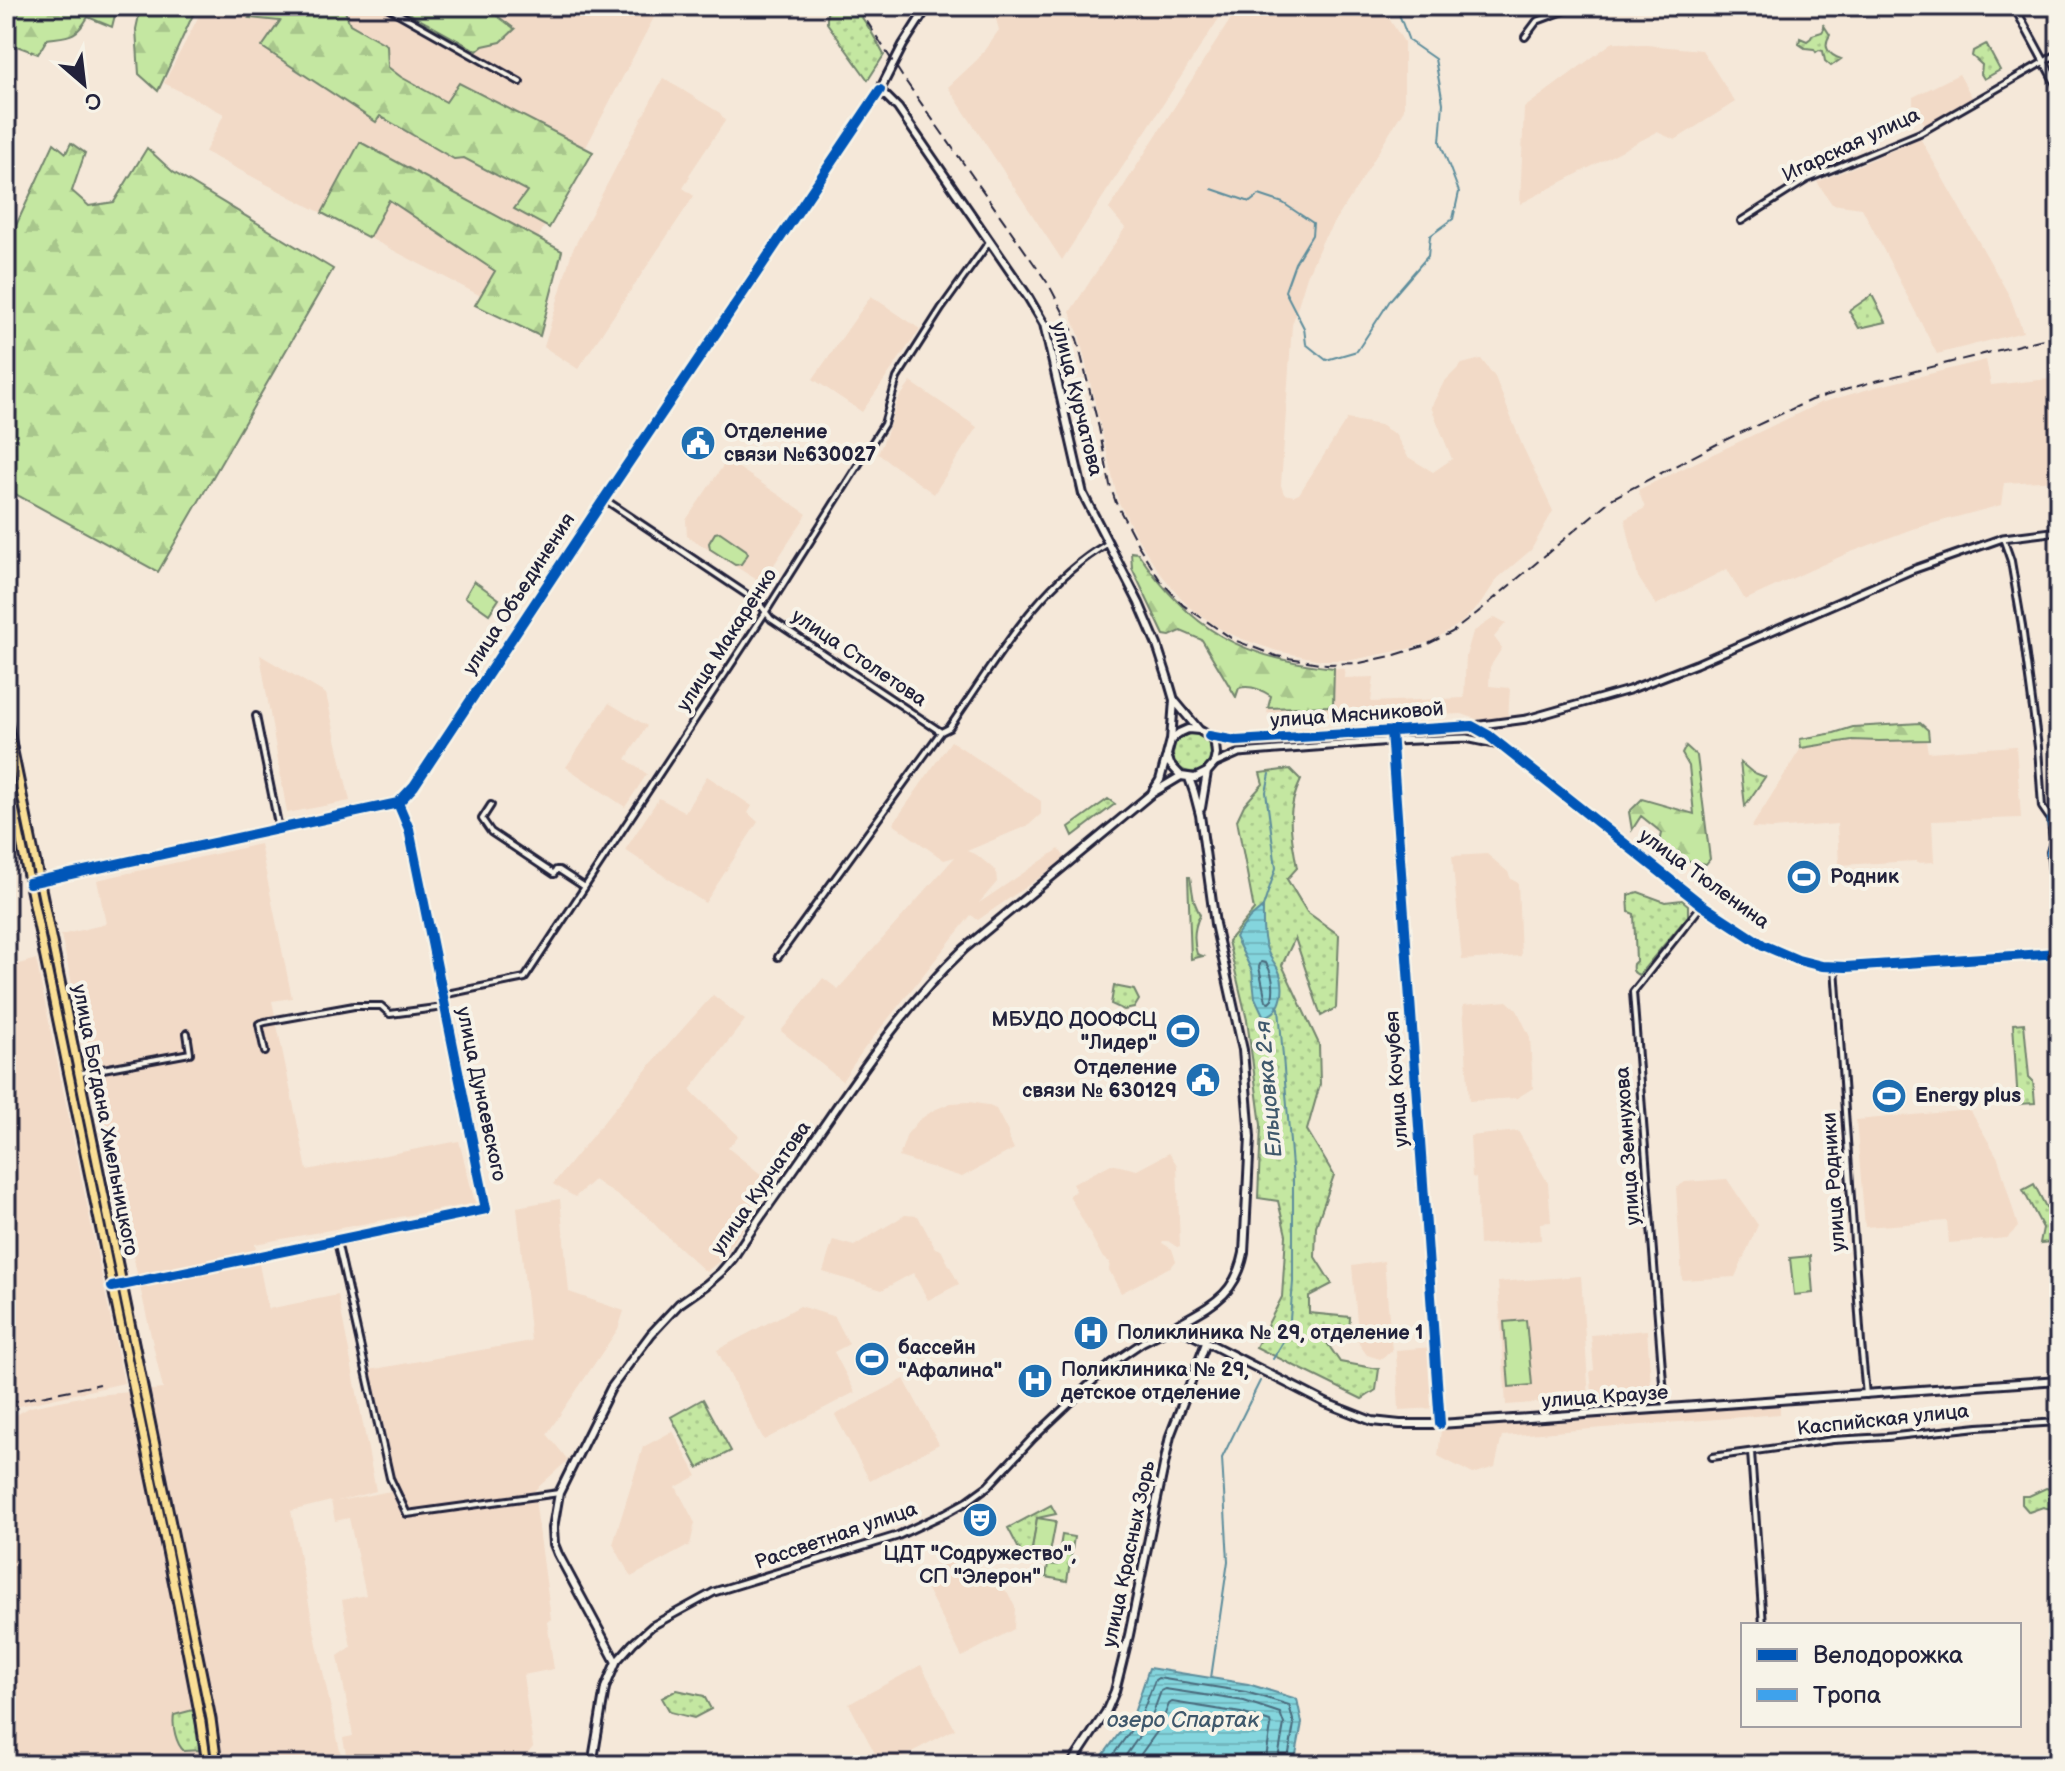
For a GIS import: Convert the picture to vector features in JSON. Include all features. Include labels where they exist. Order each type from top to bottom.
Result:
[{"type":"highway","name":"улица Богдана Хмельницкого","points":[[6,717],[10,753],[211,1719],[217,1765]]},
{"type":"highway","name":"улица Богдана Хмельницкого","points":[[6,769],[201,1722],[207,1765]]},
{"type":"highway","points":[[201,1722],[211,1719]]},
{"type":"main road","name":"улица Объединения","points":[[880,90],[928,6]]},
{"type":"main road","name":"улица Курчатова","points":[[880,90],[898,108],[1044,324],[1083,494],[1110,543],[1157,645],[1174,700],[1171,740]]},
{"type":"main road","name":"улица Курчатова","points":[[1174,700],[1199,730]]},
{"type":"main road","points":[[1151,794],[1160,780],[1171,740],[1188,729],[1199,730],[1215,744],[1214,764],[1201,776],[1185,777]]},
{"type":"main road","points":[[1167,755],[1174,770],[1185,777],[1194,792],[1200,815],[1215,924],[1243,1050],[1250,1137],[1244,1253],[1240,1270],[1226,1293],[1175,1326]]},
{"type":"main road","points":[[1200,815],[1207,772]]},
{"type":"main road","name":"улица Курчатова","points":[[616,1662],[554,1544],[554,1518],[559,1493],[611,1388],[651,1334],[679,1304],[706,1285],[733,1258],[866,1064],[927,986],[964,949],[1151,794],[1185,777]]},
{"type":"main road","name":"улица Краузе","points":[[1175,1326],[1326,1403],[1372,1421],[1400,1424],[1440,1424],[2059,1380]]},
{"type":"main road","name":"улица Красных Зорь","points":[[1071,1765],[1106,1712],[1115,1691],[1170,1436],[1206,1343]]},
{"type":"main road","name":"Рассветная улица","points":[[592,1765],[605,1688],[616,1662]]},
{"type":"street","points":[[385,6],[520,82]]},
{"type":"street","points":[[1525,37],[1537,21],[1577,6]]},
{"type":"street","points":[[2014,6],[2059,89]]},
{"type":"street","name":"Игарская улица","points":[[1741,221],[1806,180],[1920,133],[2059,53]]},
{"type":"street","name":"улица Объединения","points":[[398,803],[414,786],[880,90]]},
{"type":"street","name":"улица Макаренко","points":[[442,995],[525,978],[765,613],[884,424],[897,378],[989,242]]},
{"type":"street","name":"улица Столетова","points":[[604,499],[758,602],[771,619],[941,732]]},
{"type":"street","name":"улица Мясниковой","points":[[1209,736],[1236,741],[1472,726],[1527,719],[1629,690],[1912,570],[2003,538],[2059,531]]},
{"type":"street","points":[[2003,538],[2011,561],[2024,638],[2042,807],[2051,820],[2056,841],[2050,852],[2057,915]]},
{"type":"street","points":[[778,957],[941,732],[949,728],[1031,611],[1069,572],[1110,543]]},
{"type":"street","points":[[256,716],[279,829]]},
{"type":"street","name":"улица Мясниковой","points":[[1472,726],[1481,729],[1500,746]]},
{"type":"street","name":"улица Кочубея","points":[[1391,731],[1440,1424]]},
{"type":"street","name":"улица Мясниковой","points":[[1214,764],[1239,753],[1392,741],[1466,738],[1500,746]]},
{"type":"street","name":"улица Тюленина","points":[[1500,746],[1702,905],[1763,945],[1798,960],[1835,967],[2059,953]]},
{"type":"street","points":[[29,883],[398,803]]},
{"type":"street","name":"улица Дунаевского","points":[[112,1287],[486,1209],[409,829],[398,803]]},
{"type":"street","points":[[491,805],[482,819],[491,832],[554,874],[559,870],[585,887]]},
{"type":"street","points":[[2051,820],[2059,820]]},
{"type":"street","name":"улица Земнухова","points":[[1665,1408],[1633,992],[1702,905]]},
{"type":"street","name":"улица Родники","points":[[1835,967],[1866,1395]]},
{"type":"street","points":[[265,1052],[259,1024],[265,1022],[354,1006],[381,1006],[390,1014],[444,1007]]},
{"type":"street","points":[[78,1074],[190,1053],[187,1033]]},
{"type":"street","points":[[337,1241],[390,1478],[407,1514],[559,1493]]},
{"type":"street","name":"Рассветная улица","points":[[616,1662],[652,1626],[714,1592],[897,1536],[966,1502],[988,1486],[1112,1363],[1143,1342],[1175,1326]]},
{"type":"street","name":"Каспийская улица","points":[[1712,1457],[1833,1440],[2059,1422]]},
{"type":"street","points":[[1751,1452],[1763,1623]]},
{"type":"shaded area","points":[[204,6],[660,6],[502,307],[205,152],[224,114],[164,83]]},
{"type":"shaded area","points":[[977,6],[1227,6],[1062,260],[948,87],[978,59],[999,30],[996,19]]},
{"type":"shaded area","points":[[1239,6],[1381,6],[1404,42],[1404,109],[1323,240],[1307,276],[1292,325],[1281,485],[1284,494],[1299,494],[1347,419],[1380,425],[1395,434],[1408,457],[1433,472],[1452,459],[1431,407],[1444,382],[1462,364],[1481,359],[1495,377],[1553,511],[1531,550],[1498,578],[1479,606],[1461,623],[1432,641],[1407,649],[1352,660],[1321,660],[1277,651],[1222,630],[1189,607],[1160,573],[1118,501],[1079,335],[1070,312],[1125,228],[1109,209]]},
{"type":"shaded area","points":[[1613,42],[1702,50],[1735,102],[1675,140],[1657,132],[1520,204],[1524,108]]},
{"type":"shaded area","points":[[1959,74],[1973,99],[1925,125],[1913,104],[1913,97]]},
{"type":"shaded area","points":[[663,78],[720,113],[725,121],[683,188],[694,196],[578,369],[544,347],[572,251]]},
{"type":"shaded area","points":[[1920,138],[2010,297],[2023,332],[1937,354],[1862,208],[1832,204],[1817,182]]},
{"type":"shaded area","points":[[871,296],[920,329],[862,412],[813,379]]},
{"type":"shaded area","points":[[1986,360],[1991,385],[2059,378],[2059,480],[2004,483],[2001,505],[1912,529],[1846,554],[1745,600],[1727,569],[1656,605],[1638,577],[1625,519],[1645,508],[1638,490],[1820,403]]},
{"type":"shaded area","points":[[911,382],[977,427],[934,494],[878,454],[897,401]]},
{"type":"shaded area","points":[[727,460],[807,514],[762,583],[687,536],[686,520]]},
{"type":"shaded area","points":[[1495,617],[1506,623],[1494,637],[1502,648],[1490,667],[1489,686],[1510,688],[1508,719],[1476,719],[1462,714],[1367,718],[1267,713],[1268,708],[1333,706],[1334,668],[1345,669],[1344,678],[1374,677],[1371,702],[1464,698],[1466,656],[1473,632]]},
{"type":"shaded area","points":[[260,655],[326,694],[350,801],[287,813]]},
{"type":"shaded area","points":[[609,703],[647,726],[626,759],[647,774],[625,807],[566,767]]},
{"type":"shaded area","points":[[1852,740],[1926,741],[1928,752],[2016,746],[2021,818],[1932,821],[1934,862],[1916,863],[1839,865],[1837,824],[1751,828],[1801,748]]},
{"type":"shaded area","points":[[951,741],[1041,801],[1041,814],[1029,825],[967,851],[996,871],[997,882],[979,903],[1059,849],[1066,859],[978,920],[971,915],[842,1081],[781,1031],[823,978],[838,989],[955,857],[944,860],[893,824]]},
{"type":"shaded area","points":[[707,776],[752,806],[748,813],[758,822],[705,903],[625,850],[659,798],[685,812]]},
{"type":"shaded area","points":[[260,844],[292,998],[272,1001],[307,1170],[459,1141],[475,1203],[255,1244],[268,1309],[338,1295],[376,1491],[338,1501],[396,1490],[369,1370],[531,1341],[517,1207],[560,1199],[569,1292],[624,1311],[618,1329],[547,1434],[568,1460],[534,1491],[551,1619],[547,1622],[554,1669],[523,1675],[533,1747],[526,1756],[525,1765],[348,1765],[343,1738],[353,1736],[338,1656],[351,1647],[342,1600],[366,1595],[349,1518],[335,1521],[331,1501],[291,1511],[343,1765],[6,1765],[6,1419],[30,1407],[85,1396],[163,1389],[61,935],[106,924],[97,880]]},
{"type":"shaded area","points":[[1487,854],[1518,883],[1521,956],[1462,960],[1452,856]]},
{"type":"shaded area","points":[[36,959],[124,1383],[6,1409],[6,968]]},
{"type":"shaded area","points":[[713,995],[745,1020],[690,1090],[738,1136],[728,1148],[773,1184],[722,1259],[706,1272],[646,1215],[594,1180],[575,1197],[553,1184],[651,1064]]},
{"type":"shaded area","points":[[1507,1001],[1517,1010],[1530,1037],[1533,1088],[1517,1098],[1469,1101],[1463,1005]]},
{"type":"shaded area","points":[[969,1102],[996,1109],[1014,1149],[962,1177],[899,1157],[907,1134],[919,1120],[951,1103]]},
{"type":"shaded area","points":[[1970,1110],[1998,1158],[2018,1227],[2007,1238],[1949,1243],[1947,1221],[1865,1227],[1856,1120]]},
{"type":"shaded area","points":[[1518,1131],[1548,1183],[1551,1222],[1540,1223],[1541,1240],[1479,1245],[1476,1178],[1472,1177],[1470,1136]]},
{"type":"shaded area","points":[[1169,1153],[1177,1165],[1180,1246],[1168,1241],[1162,1243],[1172,1249],[1176,1261],[1121,1293],[1109,1270],[1110,1262],[1103,1258],[1069,1195],[1076,1191],[1073,1184],[1111,1164],[1137,1170]]},
{"type":"shaded area","points":[[1727,1179],[1758,1225],[1735,1277],[1682,1280],[1676,1188],[1685,1182]]},
{"type":"shaded area","points":[[905,1215],[918,1216],[959,1284],[928,1300],[913,1273],[882,1290],[823,1272],[833,1240],[854,1246]]},
{"type":"shaded area","points":[[1384,1261],[1392,1351],[1380,1359],[1367,1355],[1359,1344],[1352,1266]]},
{"type":"shaded area","points":[[1581,1276],[1589,1399],[1506,1405],[1498,1282]]},
{"type":"shaded area","points":[[800,1306],[835,1317],[849,1344],[834,1352],[855,1392],[764,1440],[717,1350]]},
{"type":"shaded area","points":[[1647,1330],[1652,1398],[1593,1403],[1591,1335]]},
{"type":"shaded area","points":[[1433,1347],[1437,1408],[1399,1410],[1396,1350]]},
{"type":"shaded area","points":[[904,1379],[939,1444],[870,1481],[835,1415]]},
{"type":"shaded area","points":[[1780,1404],[1780,1414],[1502,1436],[1495,1467],[1473,1474],[1438,1456],[1441,1430]]},
{"type":"shaded area","points":[[673,1431],[697,1476],[676,1487],[695,1523],[690,1545],[631,1577],[613,1544],[643,1447]]},
{"type":"shaded area","points":[[963,1553],[1008,1593],[1015,1607],[1014,1629],[962,1657],[920,1576]]},
{"type":"shaded area","points":[[921,1665],[955,1729],[887,1765],[881,1765],[849,1704]]},
{"type":"green space","points":[[846,5],[854,9],[882,50],[884,55],[868,80],[827,23],[827,8]]},
{"type":"green space","points":[[6,6],[90,6],[115,15],[112,27],[88,17],[80,29],[71,35],[47,39],[38,54],[6,42]]},
{"type":"green space","points":[[141,6],[197,6],[158,91],[139,74],[136,29]]},
{"type":"green space","points":[[258,6],[343,6],[350,24],[387,45],[388,67],[401,77],[446,102],[459,83],[593,152],[549,228],[514,209],[527,191],[464,158],[454,159],[380,116],[376,122],[262,47],[280,21],[249,18]]},
{"type":"green space","points":[[395,6],[484,6],[515,29],[501,42],[483,46],[477,51]]},
{"type":"green space","points":[[1823,24],[1830,35],[1828,50],[1841,59],[1831,66],[1825,61],[1823,51],[1816,52],[1799,44],[1800,38],[1807,41],[1812,35],[1822,32]]},
{"type":"green space","points":[[1986,44],[2000,70],[1984,79],[1982,65],[1972,56],[1973,51]]},
{"type":"green space","points":[[360,142],[562,251],[540,336],[475,305],[495,271],[389,200],[369,238],[322,213]]},
{"type":"green space","points":[[54,143],[66,153],[71,143],[85,153],[72,191],[89,206],[114,202],[147,148],[173,172],[333,269],[158,572],[6,489],[6,247]]},
{"type":"green space","points":[[1872,295],[1886,322],[1859,328],[1849,311]]},
{"type":"green space","points":[[720,532],[746,550],[748,554],[741,564],[735,565],[710,549],[709,543],[715,533]]},
{"type":"green space","points":[[1131,552],[1138,553],[1178,602],[1221,636],[1272,657],[1334,668],[1333,706],[1268,708],[1271,696],[1247,687],[1239,688],[1236,697],[1202,640],[1181,631],[1164,635],[1132,568]]},
{"type":"green space","points":[[474,581],[499,599],[489,614],[465,597]]},
{"type":"green space","points":[[1920,723],[1928,730],[1929,740],[1852,740],[1801,748],[1800,739],[1853,727]]},
{"type":"green space","points":[[1192,734],[1206,739],[1211,753],[1206,767],[1192,772],[1178,767],[1173,753],[1178,739]]},
{"type":"green space","points":[[1686,746],[1697,756],[1710,859],[1706,864],[1684,860],[1660,843],[1662,833],[1641,816],[1632,830],[1629,812],[1642,799],[1694,814],[1689,766],[1682,754]]},
{"type":"green space","points":[[1740,762],[1752,772],[1765,777],[1745,806]]},
{"type":"green space","points":[[1290,769],[1301,780],[1291,813],[1297,868],[1287,879],[1307,912],[1339,935],[1336,1008],[1321,1016],[1295,938],[1282,965],[1319,1044],[1320,1084],[1307,1130],[1334,1175],[1316,1226],[1315,1257],[1332,1284],[1309,1296],[1309,1313],[1350,1317],[1349,1335],[1323,1337],[1340,1362],[1379,1369],[1376,1390],[1362,1399],[1256,1347],[1282,1297],[1286,1235],[1278,1201],[1258,1198],[1261,1125],[1247,1020],[1228,941],[1254,910],[1237,820],[1244,805],[1263,784],[1260,773]]},
{"type":"green space","points":[[1108,799],[1115,804],[1073,836],[1069,827]]},
{"type":"green space","points":[[1188,877],[1200,915],[1195,929],[1196,949],[1197,954],[1203,956],[1191,959]]},
{"type":"green space","points":[[1638,892],[1665,902],[1682,900],[1688,905],[1688,916],[1639,975],[1633,970],[1636,961],[1634,914],[1629,912],[1628,895]]},
{"type":"green space","points":[[1114,986],[1134,990],[1139,1000],[1134,1008],[1124,1010],[1111,1004]]},
{"type":"green space","points":[[2024,1023],[2029,1077],[2033,1081],[2035,1103],[2018,1104],[2013,1024]]},
{"type":"green space","points":[[2034,1184],[2059,1232],[2059,1241],[2040,1243],[2043,1228],[2023,1190]]},
{"type":"green space","points":[[1810,1256],[1813,1293],[1794,1295],[1790,1258]]},
{"type":"green space","points":[[1526,1320],[1532,1385],[1509,1387],[1504,1322]]},
{"type":"green space","points":[[703,1399],[731,1451],[698,1468],[671,1417]]},
{"type":"green space","points":[[2046,1488],[2059,1492],[2059,1511],[2043,1507],[2029,1512],[2022,1504],[2022,1496]]},
{"type":"green space","points":[[1051,1505],[1056,1514],[1037,1518],[1032,1550],[1022,1555],[1008,1528]]},
{"type":"green space","points":[[1037,1518],[1056,1521],[1050,1553],[1032,1550]]},
{"type":"green space","points":[[1062,1535],[1074,1537],[1067,1581],[1046,1577],[1048,1564],[1057,1565]]},
{"type":"green space","points":[[677,1690],[704,1696],[711,1709],[694,1718],[670,1712],[662,1698]]},
{"type":"green space","points":[[193,1710],[201,1750],[184,1751],[175,1734],[174,1715]]},
{"type":"water","points":[[1263,907],[1265,941],[1281,976],[1282,990],[1276,1010],[1264,1017],[1255,998],[1252,971],[1235,937]]},
{"type":"water","name":"озеро Спартак","points":[[1149,1668],[1248,1684],[1297,1699],[1302,1723],[1294,1765],[1096,1765],[1134,1713]]},
{"type":"waterway","name":"Ельцовка 2-я","points":[[1212,189],[1250,202],[1259,195],[1283,203],[1313,223],[1312,235],[1295,263],[1285,291],[1304,328],[1306,344],[1326,360],[1357,351],[1391,299],[1428,256],[1430,236],[1453,219],[1459,192],[1440,142],[1443,103],[1435,59],[1409,41],[1396,6]]},
{"type":"waterway","name":"Ельцовка 2-я","points":[[1262,910],[1276,868],[1266,792],[1270,774]]},
{"type":"waterway","name":"Ельцовка 2-я","points":[[1273,1359],[1289,1332],[1293,1282],[1293,1179],[1277,1006]]},
{"type":"waterway","name":"Ельцовка 2-я","points":[[1211,1678],[1228,1561],[1222,1458],[1260,1381]]},
{"type":"railway","points":[[576,6],[595,16]]},
{"type":"railway","points":[[857,6],[902,76],[1049,285],[1077,339],[1116,503],[1160,580],[1183,605],[1234,640],[1276,656],[1326,664],[1360,663],[1424,646],[1452,632],[1477,613],[1613,498],[1723,441],[1811,400],[2059,335]]},
{"type":"railway","points":[[6,1403],[100,1384]]},
{"type":"marked path","points":[[2059,820],[2051,820],[2053,841],[2059,841]]},
{"type":"marked path","points":[[2053,841],[2050,852],[2057,915]]},
{"type":"cycle path","points":[[29,883],[398,803],[414,786],[880,90]]},
{"type":"cycle path","points":[[1209,736],[1236,741],[1472,726],[1488,735],[1702,905],[1763,945],[1798,960],[1822,966],[1846,967],[2059,953]]},
{"type":"cycle path","points":[[1391,731],[1440,1424]]},
{"type":"cycle path","points":[[112,1287],[486,1209],[409,829],[398,803]]},
{"type":"place","name":"Отделение связи №630027","points":[[698,443]]},
{"type":"place","name":"Родник","points":[[1804,877]]},
{"type":"place","name":"МБУДО ДООФСЦ \"Лидер\"","points":[[1183,1031]]},
{"type":"place","name":"Отделение связи № 630129","points":[[1203,1080]]},
{"type":"place","name":"Energy plus","points":[[1889,1096]]},
{"type":"place","name":"Поликлиника № 29, отделение 1","points":[[1091,1333]]},
{"type":"place","name":"бассейн \"Афалина\"","points":[[872,1359]]},
{"type":"place","name":"Поликлиника № 29, детское отделение","points":[[1035,1381]]},
{"type":"place","name":"ЦДТ \"Содружество\", СП \"Элерон\"","points":[[980,1520]]}]
